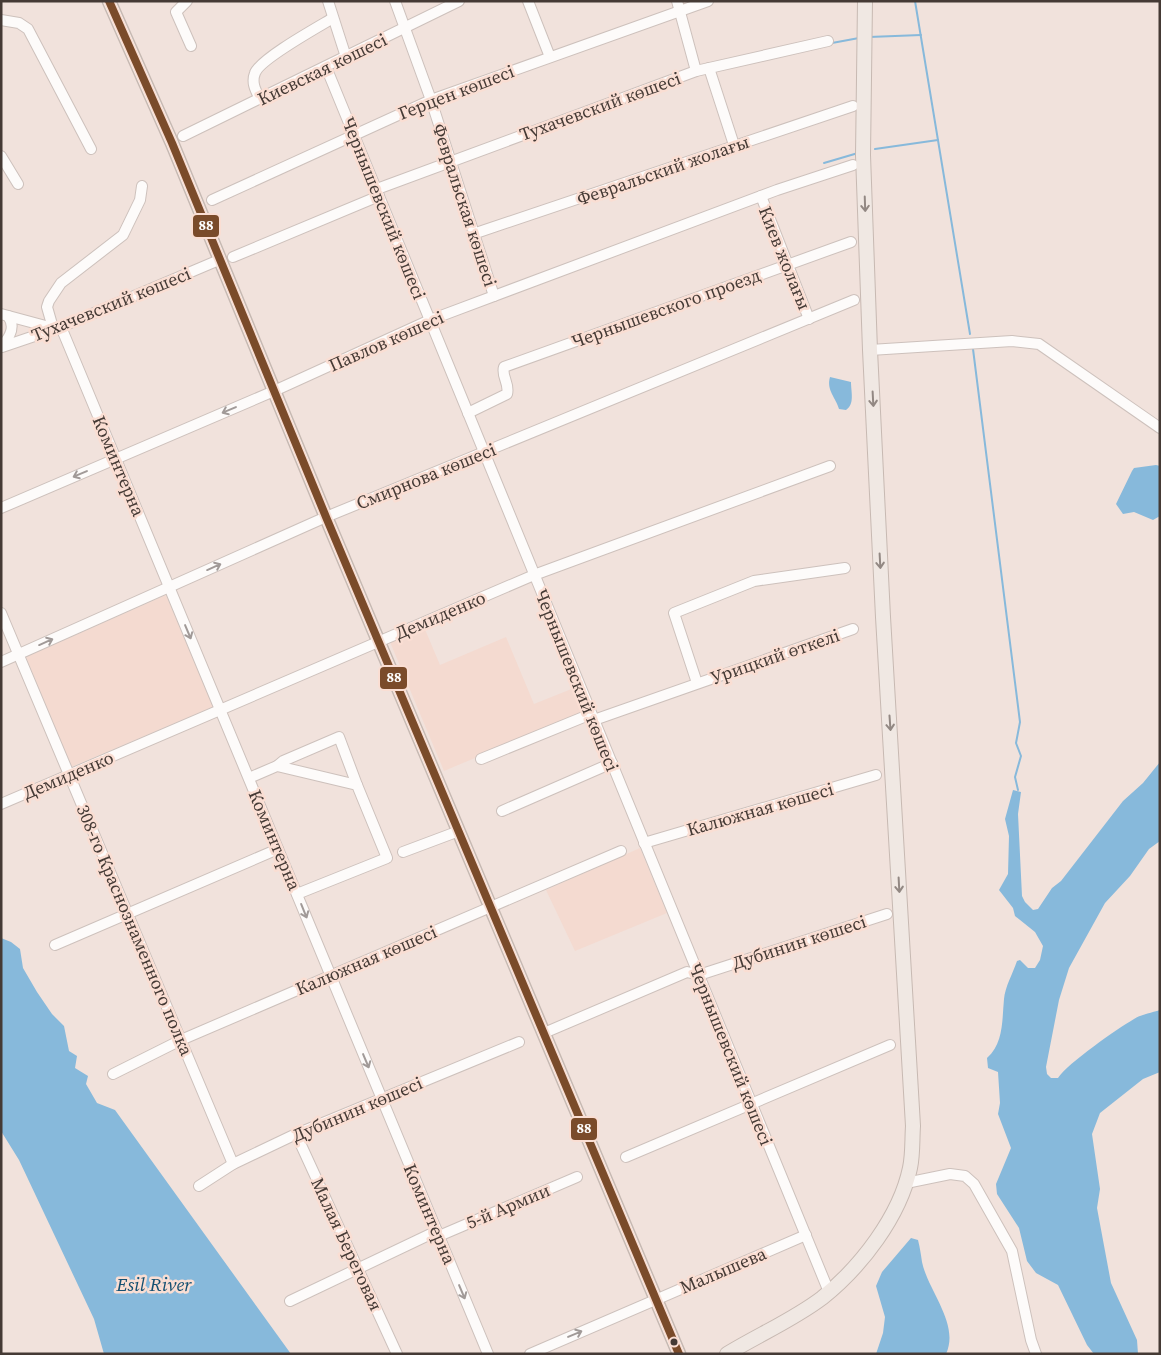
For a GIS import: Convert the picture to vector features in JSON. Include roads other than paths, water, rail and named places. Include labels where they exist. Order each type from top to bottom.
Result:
[{"type":"highway","points":[[727,1354],[805,1309],[829,1292],[873,1243],[888,1220],[906,1183],[910,1168],[913,1126],[883,617],[870,350],[863,152],[865,1]]},
{"type":"main road","points":[[109,1],[142,86],[172,143],[326,517],[492,906],[679,1354]]},
{"type":"street","points":[[328,1],[346,58]]},
{"type":"street","name":"Февральская көшесі","points":[[395,1],[407,28],[494,296]]},
{"type":"street","name":"Киевская көшесі","points":[[183,136],[326,68],[459,1]]},
{"type":"street","points":[[528,1],[550,57]]},
{"type":"street","name":"Герцен көшесі","points":[[212,200],[431,100],[550,57],[679,6],[708,1]]},
{"type":"street","points":[[183,4],[177,16],[191,46]]},
{"type":"street","points":[[679,6],[696,71]]},
{"type":"street","points":[[260,99],[254,86],[254,76],[257,69],[294,41],[333,18]]},
{"type":"street","points":[[1,20],[19,23],[28,29],[91,149]]},
{"type":"street","name":"Тухачевский көшесі","points":[[233,257],[450,162],[696,71],[828,41]]},
{"type":"street","name":"Чернышевский көшесі","points":[[326,68],[829,1292]]},
{"type":"street","points":[[709,68],[734,145]]},
{"type":"street","name":"Февральский жолағы","points":[[473,234],[853,106]]},
{"type":"street","points":[[1,156],[5,169],[18,184]]},
{"type":"street","name":"Павлов көшесі","points":[[1,508],[274,391],[430,320],[777,190],[852,165]]},
{"type":"street","points":[[57,328],[47,307],[49,301],[61,283],[123,236],[140,200],[142,186]]},
{"type":"street","name":"Киев жолағы","points":[[761,196],[809,319]]},
{"type":"street","name":"Чернышевского проезд","points":[[468,413],[504,396],[508,391],[503,371],[504,367],[851,242]]},
{"type":"street","name":"Тухачевский көшесі","points":[[2,347],[57,328],[219,260]]},
{"type":"street","name":"Смирнова көшесі","points":[[1,662],[326,517],[854,300]]},
{"type":"street","points":[[4,315],[57,328]]},
{"type":"street","name":"Тухачевский көшесі","points":[[2,347],[12,330],[4,315]]},
{"type":"street","name":"Коминтерна","points":[[57,328],[116,459],[488,1354]]},
{"type":"street","points":[[870,350],[1012,340],[1039,344],[1160,428]]},
{"type":"street","name":"Демиденко","points":[[1,804],[534,574],[830,466]]},
{"type":"street","name":"Урицкий өткелі","points":[[697,683],[674,613],[754,581],[845,568]]},
{"type":"street","name":"308-го Краснознаменного полка","points":[[1,613],[233,1164]]},
{"type":"street","name":"Урицкий өткелі","points":[[481,759],[593,717],[853,629]]},
{"type":"street","points":[[249,778],[339,737],[387,858],[297,894]]},
{"type":"street","points":[[502,811],[612,763]]},
{"type":"street","points":[[277,766],[358,786]]},
{"type":"street","name":"Калюжная көшесі","points":[[644,843],[876,775]]},
{"type":"street","points":[[403,852],[459,831]]},
{"type":"street","points":[[55,945],[278,849]]},
{"type":"street","name":"Калюжная көшесі","points":[[113,1074],[181,1040],[621,851]]},
{"type":"street","name":"Дубинин көшесі","points":[[544,1032],[687,972],[698,975],[887,914]]},
{"type":"street","name":"Дубинин көшесі","points":[[199,1186],[233,1164],[296,1134],[519,1042]]},
{"type":"street","points":[[626,1157],[890,1045]]},
{"type":"street","name":"Малая Береговая","points":[[296,1134],[397,1354]]},
{"type":"street","points":[[906,1183],[959,1174],[965,1176],[974,1184],[1012,1251],[1030,1340],[1036,1354]]},
{"type":"street","name":"5-й Армии","points":[[290,1301],[358,1268],[438,1233],[577,1177]]},
{"type":"street","name":"Малышева","points":[[530,1354],[806,1235]]},
{"type":"water","points":[[830,377],[851,382],[852,401],[846,410],[839,409],[830,390]]},
{"type":"water","points":[[1160,466],[1160,516],[1153,520],[1134,512],[1123,514],[1116,504],[1134,468]]},
{"type":"water","points":[[1160,762],[1160,841],[1149,849],[1130,876],[1105,903],[1069,968],[1059,1000],[1046,1067],[1047,1074],[1051,1078],[1058,1078],[1082,1055],[1116,1030],[1137,1017],[1160,1010],[1160,1072],[1143,1079],[1100,1113],[1092,1134],[1100,1189],[1097,1208],[1111,1283],[1137,1340],[1138,1354],[1094,1354],[1087,1345],[1058,1285],[1036,1273],[1027,1261],[1019,1228],[997,1194],[996,1184],[1011,1148],[998,1114],[1000,1103],[998,1072],[988,1068],[987,1058],[997,1045],[1007,985],[1017,961],[1020,960],[1028,968],[1035,968],[1040,960],[1043,946],[1035,932],[1015,916],[1013,908],[999,890],[1008,874],[1009,836],[1005,819],[1013,790],[1021,792],[1018,814],[1022,896],[1033,910],[1038,909],[1052,888],[1061,881],[1123,801],[1143,783]]},
{"type":"water","name":"Esil River","points":[[1,938],[11,942],[20,949],[23,968],[52,1014],[64,1026],[69,1051],[77,1056],[75,1068],[88,1076],[86,1084],[97,1103],[115,1110],[291,1354],[104,1354],[94,1319],[19,1160],[1,1131]]},
{"type":"water","points":[[911,1238],[918,1240],[925,1273],[946,1319],[949,1343],[946,1354],[876,1354],[883,1333],[885,1317],[876,1286],[882,1272]]},
{"type":"waterway","points":[[915,1],[970,334]]},
{"type":"waterway","points":[[869,37],[921,35]]},
{"type":"waterway","points":[[832,43],[859,38]]},
{"type":"waterway","points":[[875,149],[938,140]]},
{"type":"waterway","points":[[824,163],[858,153]]},
{"type":"waterway","points":[[973,349],[1020,722],[1016,743],[1021,756],[1015,777],[1018,790]]}]
